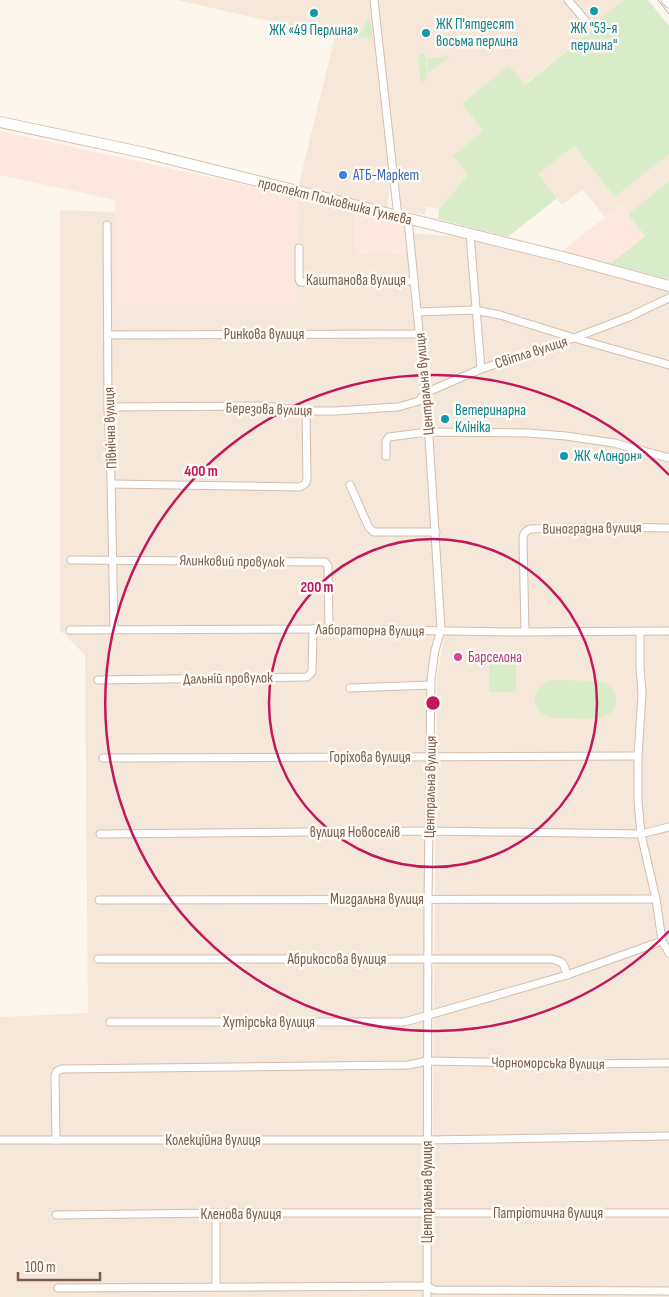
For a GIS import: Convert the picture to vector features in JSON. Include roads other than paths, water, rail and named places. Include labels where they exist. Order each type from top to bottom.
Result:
[{"type":"main road","name":"проспект Полковника Гуляєва","points":[[0,122],[145,153],[669,286]]},
{"type":"street","points":[[374,0],[398,217]]},
{"type":"street","points":[[568,0],[584,20]]},
{"type":"street","name":"Центральна вулиця","points":[[408,220],[425,393],[436,532],[441,630],[435,650],[431,685],[427,960],[427,1297]]},
{"type":"street","name":"Північна вулиця","points":[[107,225],[108,407],[114,630]]},
{"type":"street","points":[[470,234],[481,369]]},
{"type":"street","name":"Каштанова вулиця","points":[[299,248],[298,279],[300,282],[414,281]]},
{"type":"street","points":[[418,312],[476,311],[500,315],[574,338],[628,317],[669,298]]},
{"type":"street","name":"Ринкова вулиця","points":[[108,335],[420,334]]},
{"type":"street","name":"Світла вулиця","points":[[425,393],[481,369],[574,338],[669,365]]},
{"type":"street","name":"Березова вулиця","points":[[108,407],[266,406],[306,410],[354,410],[398,407],[419,401],[425,393]]},
{"type":"street","points":[[111,484],[300,487],[307,480],[306,410]]},
{"type":"street","points":[[386,456],[386,441],[389,437],[428,432],[528,433],[566,436],[614,443],[669,458]]},
{"type":"street","points":[[350,485],[369,528],[374,532],[436,532]]},
{"type":"street","name":"Виноградна вулиця","points":[[525,631],[523,536],[527,530],[609,527],[669,528]]},
{"type":"street","name":"Ялинковий провулок","points":[[70,560],[325,562],[328,566],[329,629]]},
{"type":"street","name":"Дальній провулок","points":[[98,680],[307,677],[312,672],[313,629]]},
{"type":"street","name":"Лабораторна вулиця","points":[[70,630],[669,631]]},
{"type":"street","points":[[640,632],[642,694],[638,756],[640,834],[656,899],[662,941],[669,953]]},
{"type":"street","points":[[350,688],[431,685]]},
{"type":"street","name":"Горіхова вулиця","points":[[103,758],[638,756]]},
{"type":"street","name":"вулиця Новоселів","points":[[100,834],[429,831],[640,834],[669,827]]},
{"type":"street","name":"Мигдальна вулиця","points":[[99,900],[656,899]]},
{"type":"street","points":[[427,1016],[567,975],[662,941]]},
{"type":"street","name":"Абрикосова вулиця","points":[[98,959],[556,960],[565,965],[567,975]]},
{"type":"street","name":"Хутірська вулиця","points":[[110,1022],[404,1022],[427,1016]]},
{"type":"street","points":[[56,1140],[55,1076],[57,1071],[409,1065],[427,1061]]},
{"type":"street","name":"Чорноморська вулиця","points":[[427,1061],[583,1064],[669,1063]]},
{"type":"street","name":"Колекційна вулиця","points":[[0,1140],[427,1140],[669,1136]]},
{"type":"street","points":[[216,1213],[216,1287]]},
{"type":"street","name":"Кленова вулиця","points":[[56,1215],[216,1213],[427,1214]]},
{"type":"street","name":"Патріотична вулиця","points":[[427,1214],[669,1213]]},
{"type":"street","points":[[58,1288],[427,1286],[434,1290],[485,1294],[669,1291]]},
{"type":"tram line","points":[[658,0],[669,14]]},
{"type":"place","name":"ЖК \"53-я перлина\"","points":[[594,11]]},
{"type":"place","name":"ЖК «49 Перлина»","points":[[314,13]]},
{"type":"place","name":"ЖК П'ятдесят восьма перлина","points":[[426,33]]},
{"type":"place","name":"АТБ-Маркет","points":[[343,175]]},
{"type":"place","name":"Ветеринарна Клініка","points":[[445,419]]},
{"type":"place","name":"ЖК «Лондон»","points":[[564,456]]},
{"type":"place","name":"Барселона","points":[[458,657]]}]
